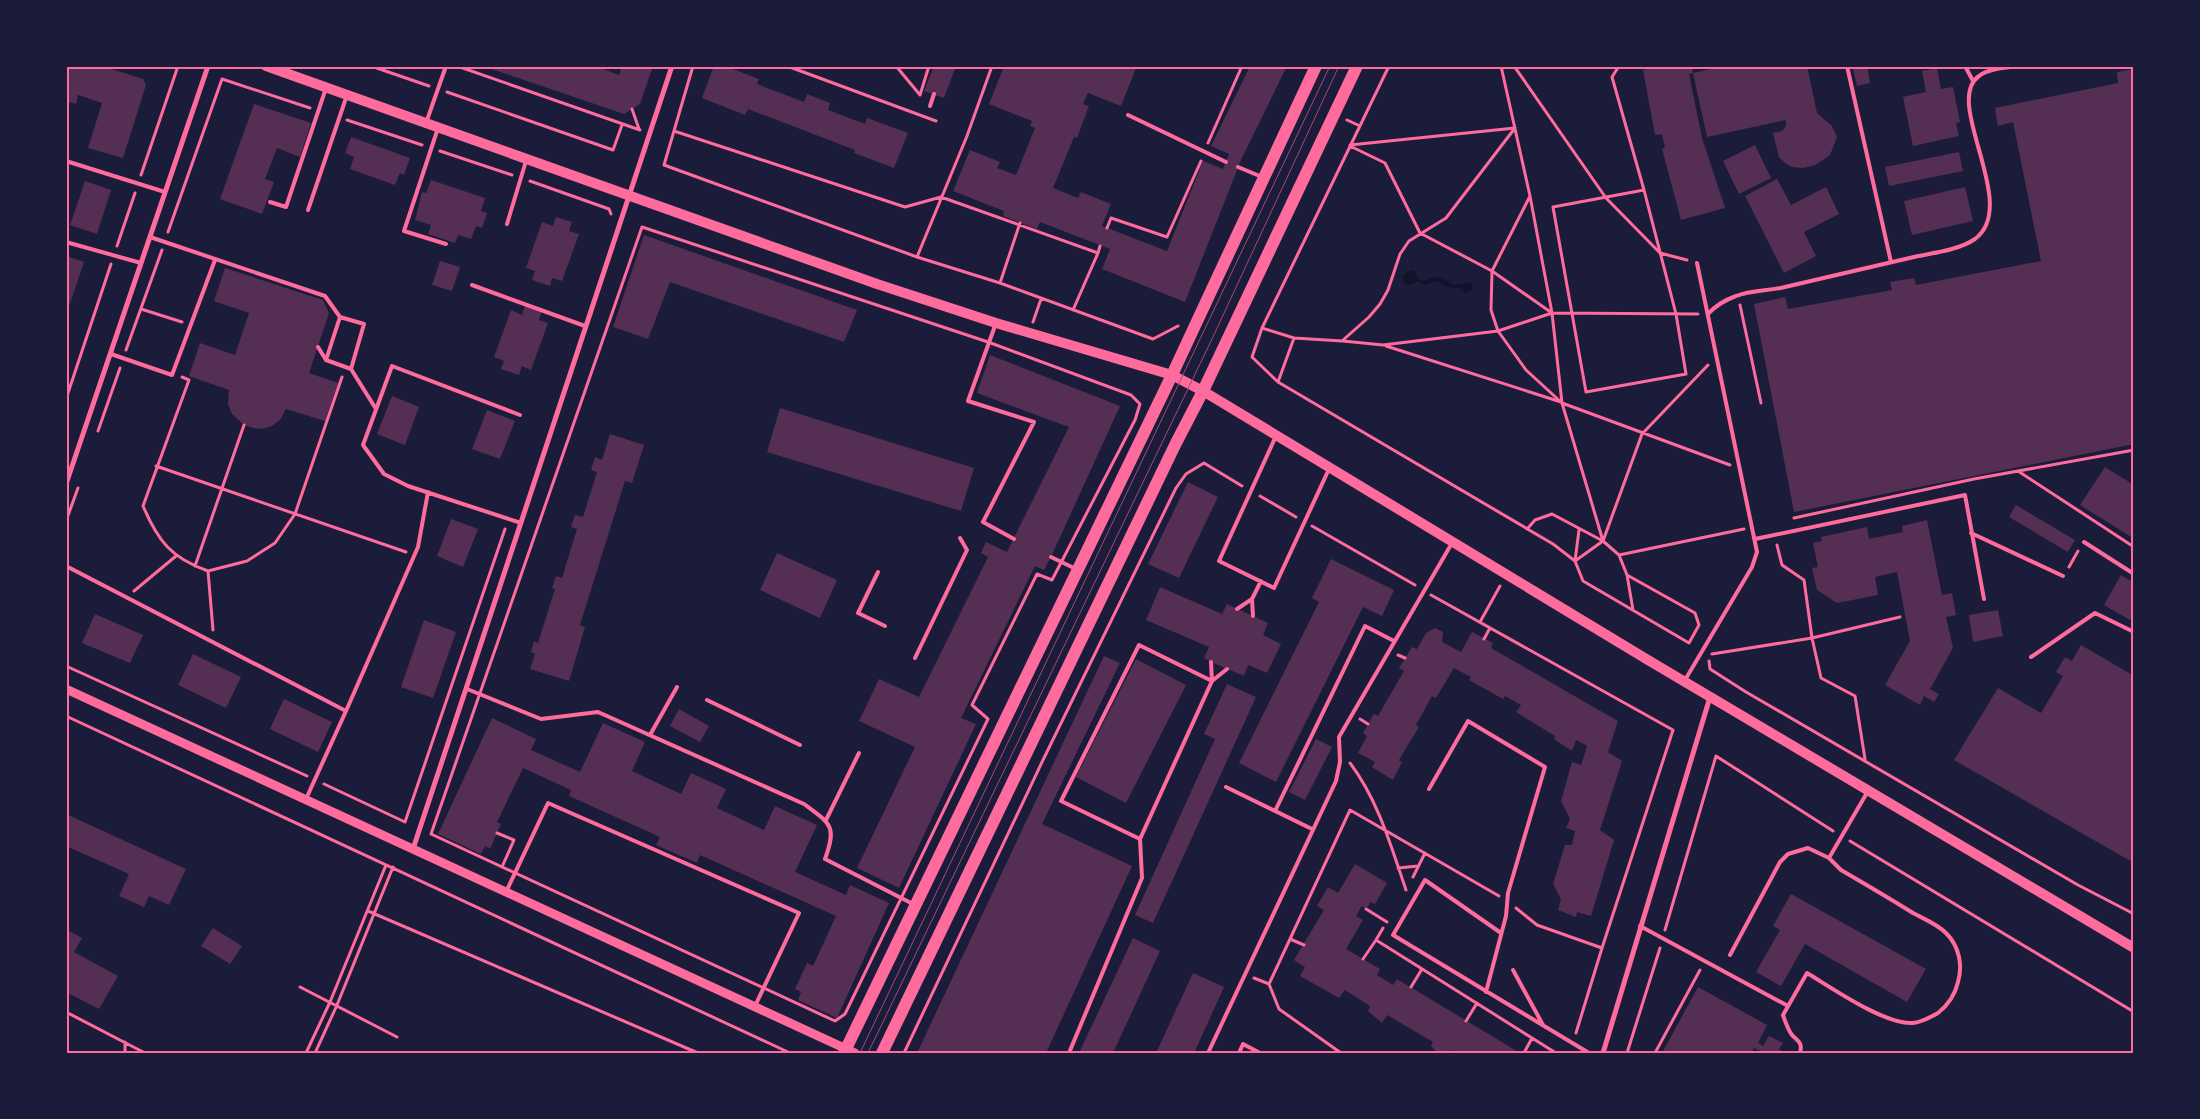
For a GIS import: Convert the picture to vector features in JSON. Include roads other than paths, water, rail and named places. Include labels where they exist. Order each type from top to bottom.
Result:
[{"type":"main road","points":[[266,66],[877,284],[996,323],[1172,375],[1203,391],[1684,682],[1869,789],[2134,948]]},
{"type":"main road","points":[[848,1051],[915,905],[1172,375],[1316,66]]},
{"type":"main road","points":[[882,1053],[1171,452],[1203,391],[1357,66]]},
{"type":"street","points":[[66,484],[208,66]]},
{"type":"street","points":[[413,849],[672,66]]},
{"type":"street","points":[[66,689],[755,1006],[848,1051]]},
{"type":"street","points":[[1603,1053],[1710,697]]},
{"type":"lane","points":[[425,123],[446,66]]},
{"type":"lane","points":[[1847,66],[1891,262]]},
{"type":"lane","points":[[1965,66],[1973,81]]},
{"type":"lane","points":[[1708,314],[1723,301],[1738,295],[1781,288],[1946,250],[1974,240],[1986,229],[1991,207],[1985,172],[1969,111],[1969,95],[1973,81],[1980,75],[2000,68],[2019,66]]},
{"type":"lane","points":[[270,202],[286,207],[326,88]]},
{"type":"lane","points":[[930,106],[934,94]]},
{"type":"lane","points":[[308,210],[347,95]]},
{"type":"lane","points":[[1128,115],[1226,162]]},
{"type":"lane","points":[[438,128],[404,231],[446,244]]},
{"type":"lane","points":[[506,224],[527,159]]},
{"type":"lane","points":[[66,160],[166,192]]},
{"type":"lane","points":[[1238,167],[1264,178]]},
{"type":"lane","points":[[150,237],[325,296],[340,317],[364,324],[351,369]]},
{"type":"lane","points":[[66,242],[141,264]]},
{"type":"lane","points":[[110,354],[172,376],[215,260]]},
{"type":"lane","points":[[1684,682],[1752,567],[1757,552],[1697,263]]},
{"type":"lane","points":[[472,285],[585,326]]},
{"type":"lane","points":[[326,360],[340,317]]},
{"type":"lane","points":[[996,323],[968,401],[1034,422],[983,522],[1014,539]]},
{"type":"lane","points":[[318,347],[326,360],[351,369],[376,408]]},
{"type":"lane","points":[[520,415],[392,366],[363,445],[384,474],[408,486],[521,523]]},
{"type":"lane","points":[[1276,436],[1219,561],[1274,588],[1330,468]]},
{"type":"lane","points":[[306,799],[418,547],[428,492]]},
{"type":"lane","points":[[1755,539],[1965,495],[1984,599]]},
{"type":"lane","points":[[1971,533],[2063,576]]},
{"type":"lane","points":[[915,658],[967,550],[960,538]]},
{"type":"lane","points":[[2084,542],[2134,574]]},
{"type":"lane","points":[[1208,1053],[1336,781],[1340,762],[1339,737],[1452,543]]},
{"type":"lane","points":[[1051,557],[1077,570]]},
{"type":"lane","points":[[66,566],[346,711]]},
{"type":"lane","points":[[878,572],[858,613],[885,626]]},
{"type":"lane","points":[[1253,616],[1252,600],[1261,582]]},
{"type":"lane","points":[[1237,609],[1252,600]]},
{"type":"lane","points":[[2030,657],[2094,613],[2134,632]]},
{"type":"lane","points":[[1274,811],[1365,626],[1394,641]]},
{"type":"lane","points":[[1140,839],[1061,801],[1139,645],[1212,681]]},
{"type":"lane","points":[[1211,662],[1212,681]]},
{"type":"lane","points":[[1069,1053],[1142,878],[1140,839],[1212,681],[1227,669]]},
{"type":"lane","points":[[650,735],[677,687]]},
{"type":"lane","points":[[467,689],[541,719],[598,712],[804,804],[826,820],[832,840],[825,859],[915,905]]},
{"type":"lane","points":[[708,700],[800,745]]},
{"type":"lane","points":[[1429,789],[1468,721],[1545,767],[1508,893],[1501,933],[1486,992]]},
{"type":"lane","points":[[826,820],[859,753]]},
{"type":"lane","points":[[1226,787],[1312,829]]},
{"type":"lane","points":[[1830,858],[1869,789]]},
{"type":"lane","points":[[506,892],[548,803],[799,913],[755,1006]]},
{"type":"lane","points":[[1730,955],[1780,862],[1788,854],[1808,848],[1830,858],[1841,870],[1946,932],[1959,958],[1960,975],[1956,992],[1946,1007],[1930,1018],[1913,1023],[1894,1021],[1877,1014],[1807,973],[1783,1015],[1792,1034],[1800,1041],[1800,1053]]},
{"type":"lane","points":[[1501,933],[1425,880],[1393,935],[1588,1053]]},
{"type":"lane","points":[[1640,926],[1788,1006]]},
{"type":"lane","points":[[1513,970],[1544,1027]]},
{"type":"lane","points":[[1239,1053],[1243,1044],[1260,1053]]},
{"type":"tram line","points":[[860,1053],[1330,66]]},
{"type":"tram line","points":[[868,1053],[1212,339],[1339,66]]}]
